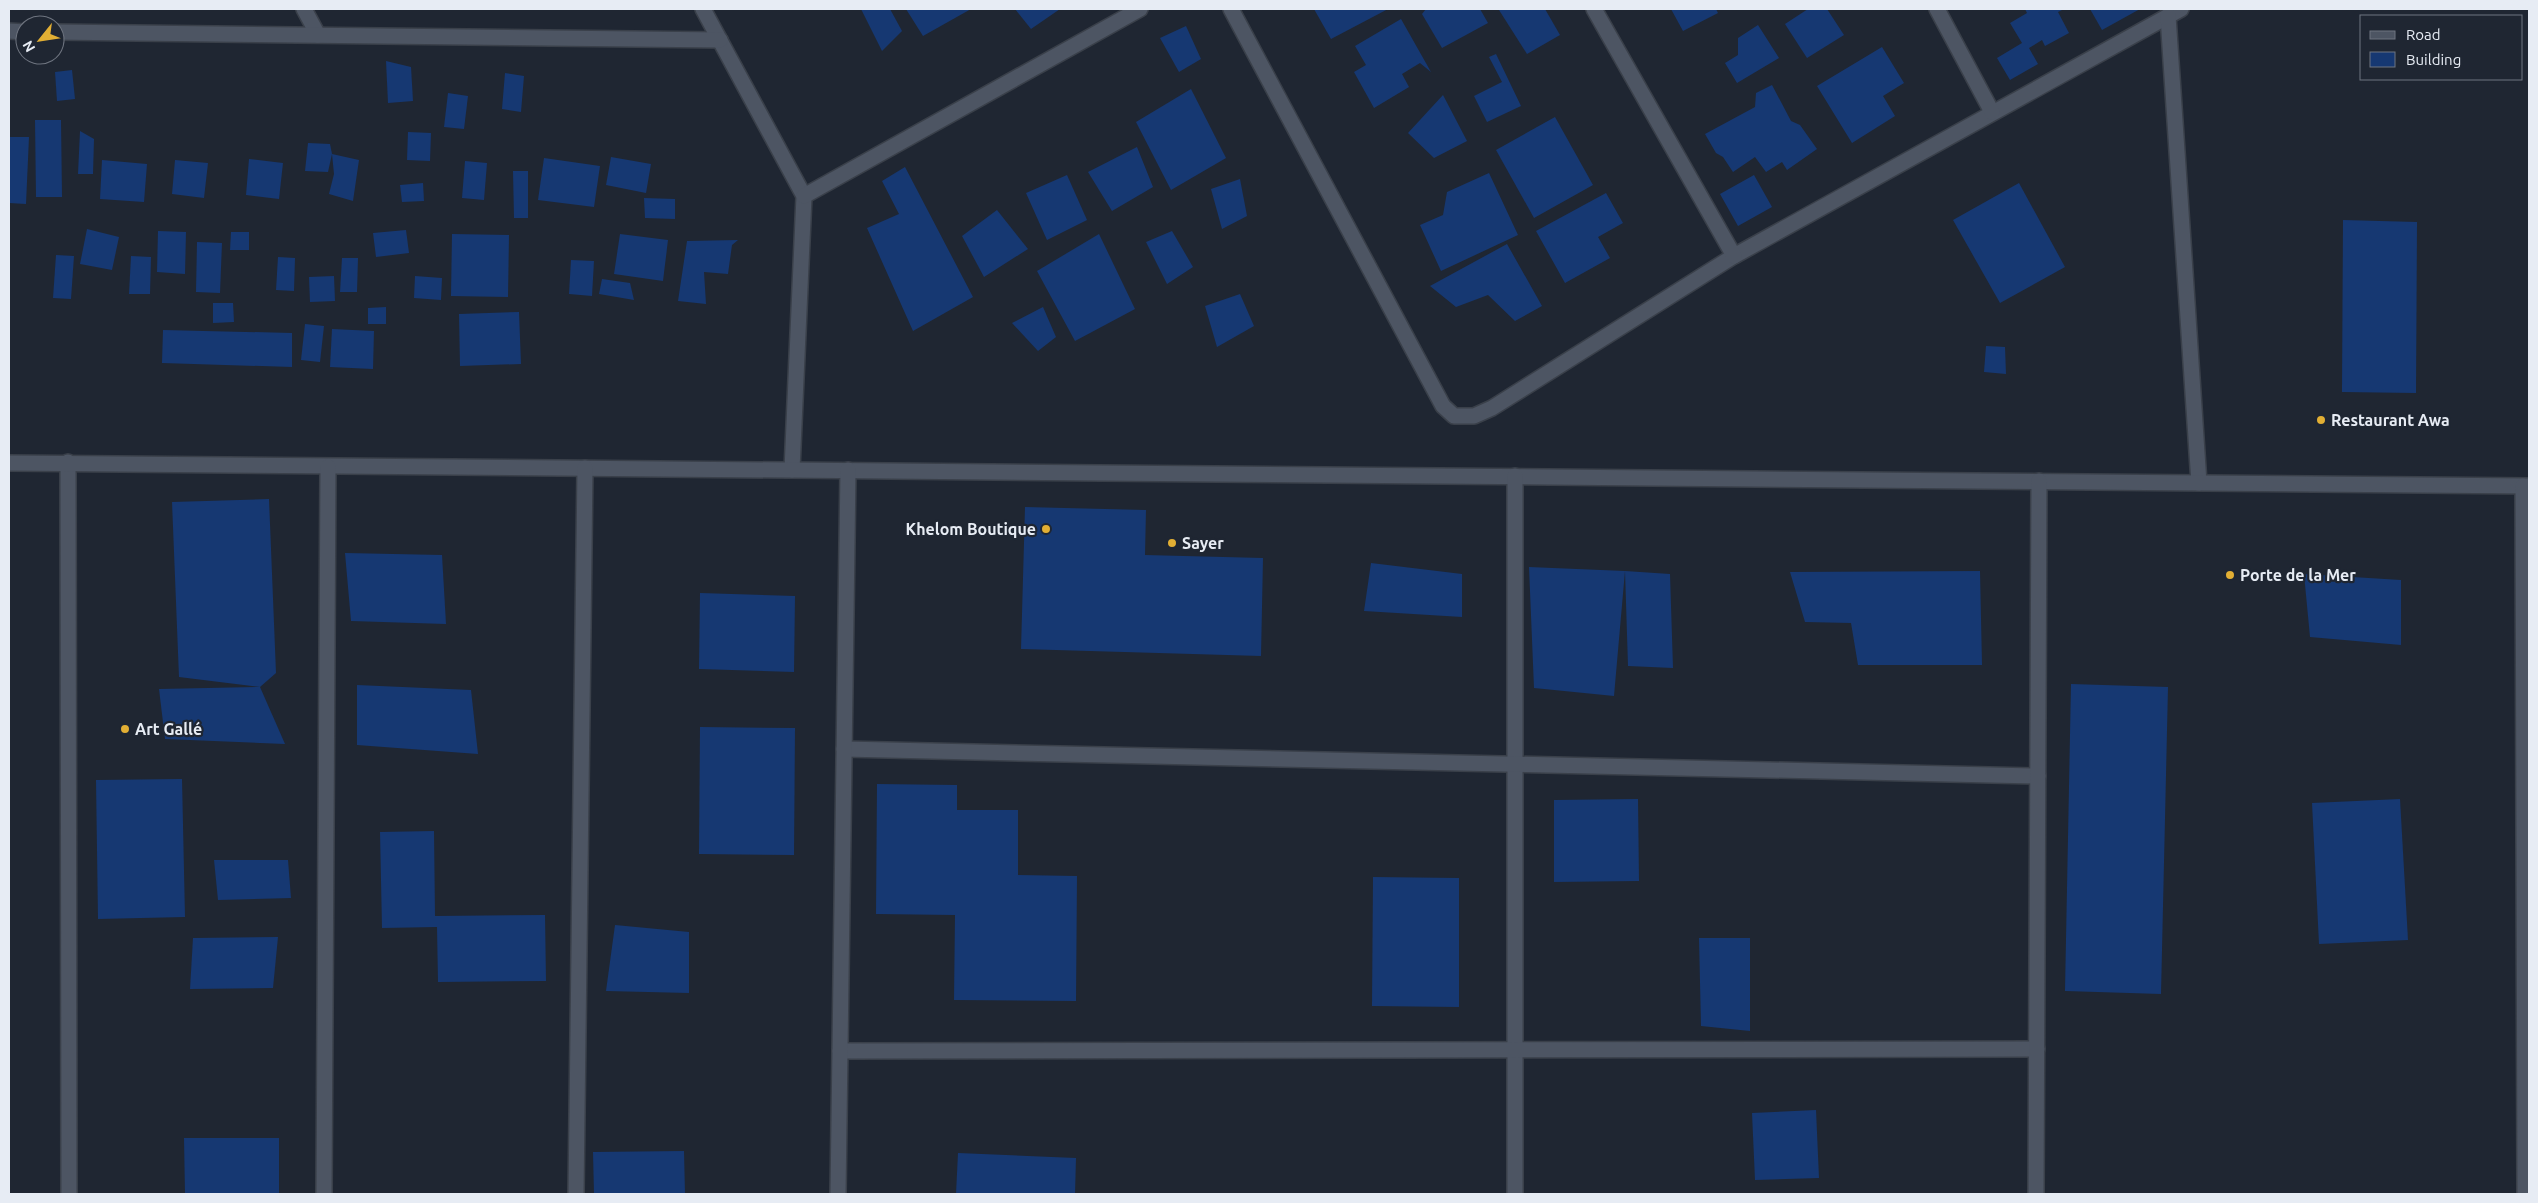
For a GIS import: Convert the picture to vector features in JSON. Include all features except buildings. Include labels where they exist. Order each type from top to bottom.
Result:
[{"type":"street","points":[[304,9],[318,35]]},
{"type":"street","points":[[704,9],[804,196],[792,470]]},
{"type":"street","points":[[804,196],[1140,9]]},
{"type":"street","points":[[1231,9],[1443,406],[1454,416],[1474,416],[1492,408],[1734,256],[2175,12],[2199,483]]},
{"type":"street","points":[[1594,9],[1734,256]]},
{"type":"street","points":[[1937,9],[1992,112]]},
{"type":"street","points":[[65,32],[720,40]]},
{"type":"street","points":[[9,463],[68,462],[328,467],[2526,486],[2525,1194]]},
{"type":"street","points":[[68,462],[69,1194]]},
{"type":"street","points":[[324,1194],[328,467]]},
{"type":"street","points":[[576,1194],[585,468]]},
{"type":"street","points":[[838,1194],[848,470]]},
{"type":"street","points":[[1515,476],[1515,1194]]},
{"type":"street","points":[[2036,1194],[2039,482]]},
{"type":"street","points":[[844,749],[2038,776]]},
{"type":"street","points":[[840,1050],[2037,1049]]},
{"type":"place","name":"Restaurant Awa","points":[[2321,420]]},
{"type":"place","name":"Khelom Boutique","points":[[1046,529]]},
{"type":"place","name":"Sayer","points":[[1172,543]]},
{"type":"place","name":"Porte de la Mer","points":[[2230,575]]},
{"type":"place","name":"Art Gallé","points":[[125,729]]}]
